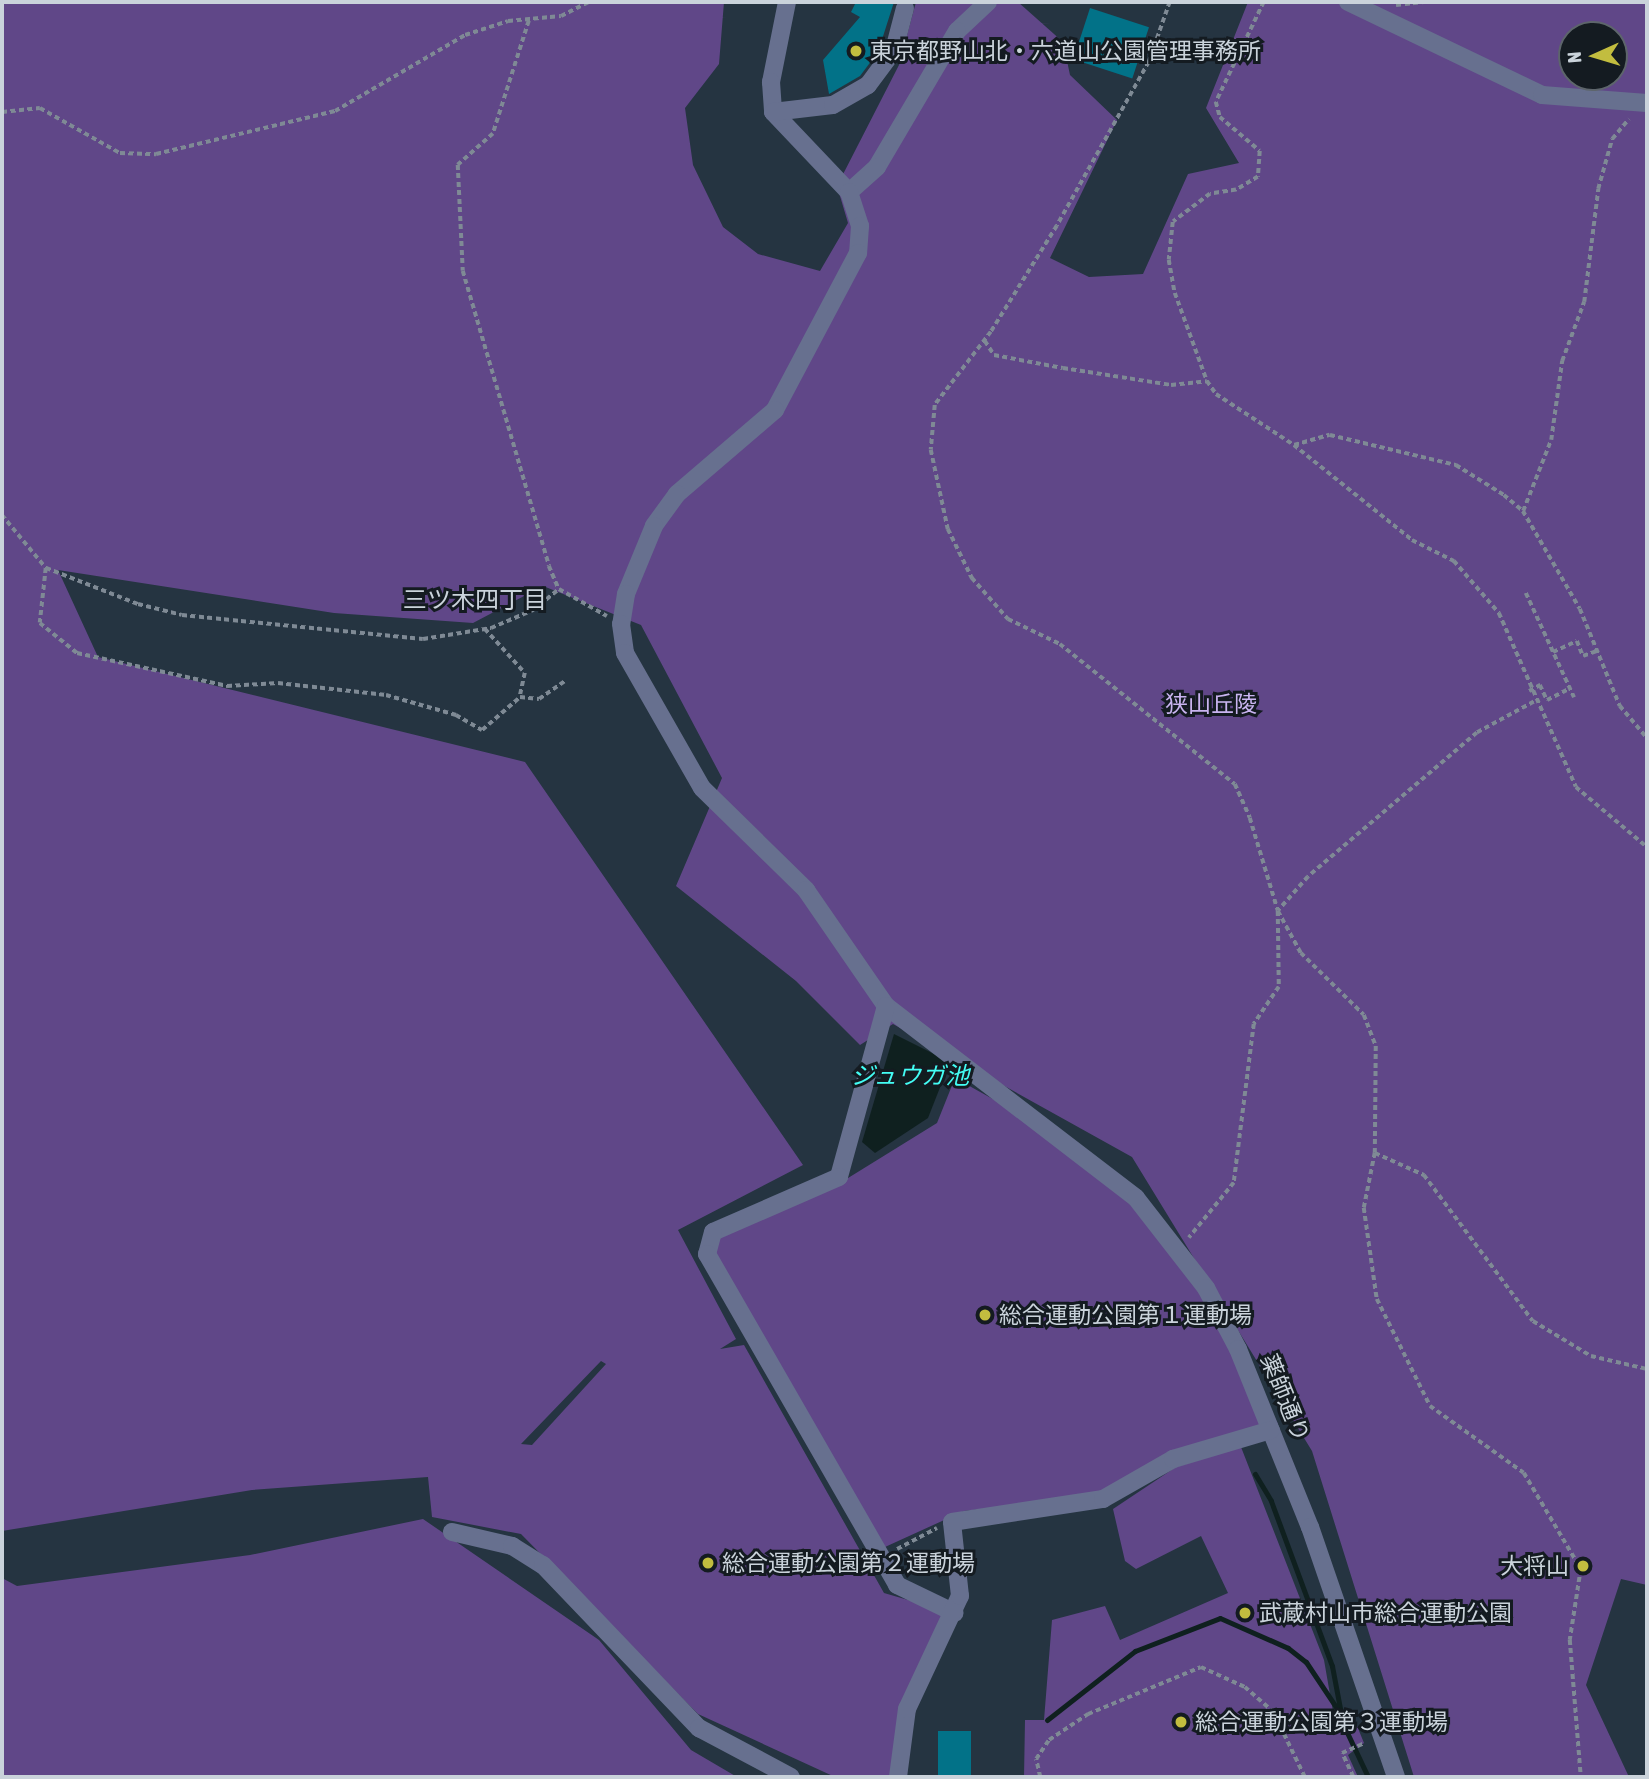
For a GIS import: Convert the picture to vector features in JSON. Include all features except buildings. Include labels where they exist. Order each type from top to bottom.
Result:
[{"type":"street","points":[[621,624],[654,526],[677,494],[775,410],[858,253],[860,226],[849,192],[773,112],[771,82],[788,2]]},
{"type":"street","points":[[849,192],[877,167],[957,31],[988,2]]},
{"type":"street","points":[[1348,2],[1542,95],[1643,107]]},
{"type":"street","points":[[773,112],[832,105],[869,85],[894,50],[905,8]]},
{"type":"street","name":"薬師通り","points":[[621,624],[638,683],[686,767],[806,890],[886,1006],[1136,1198],[1178,1250],[1238,1349],[1271,1430],[1396,1777]]},
{"type":"street","points":[[886,1006],[839,1177],[713,1232],[707,1254],[897,1585],[955,1613]]},
{"type":"street","points":[[898,1777],[907,1709],[955,1613],[960,1595],[952,1522],[1103,1499],[1173,1459],[1271,1430]]},
{"type":"street","points":[[452,1532],[512,1546],[542,1565],[699,1728],[791,1777]]},
{"type":"path","points":[[2,112],[40,108],[121,153],[156,154],[335,111],[465,35],[561,16],[589,2]]},
{"type":"path","points":[[1170,2],[1149,62],[984,341],[935,404],[931,450],[948,529],[972,578],[1008,619],[1060,644],[1235,784],[1278,911],[1301,953],[1364,1015],[1376,1046],[1375,1153],[1364,1208],[1369,1274],[1430,1406],[1524,1473],[1581,1569],[1570,1640],[1581,1777]]},
{"type":"path","points":[[1264,2],[1216,102],[1220,117],[1260,151],[1258,177],[1236,190],[1210,194],[1173,222],[1168,260],[1175,293],[1207,381],[1216,394],[1294,445],[1380,517],[1454,561],[1499,613],[1529,691],[1576,787],[1647,847]]},
{"type":"path","points":[[529,21],[493,134],[458,165],[459,225],[475,327],[559,589],[621,624]]},
{"type":"path","points":[[1523,511],[1551,440],[1562,361],[1584,302],[1598,189],[1612,139],[1643,107]]},
{"type":"path","points":[[984,341],[994,355],[1063,368],[1171,385],[1207,381]]},
{"type":"path","points":[[1294,445],[1330,435],[1456,466],[1523,511],[1598,651],[1620,706],[1647,738]]},
{"type":"path","points":[[2,515],[46,568],[182,615],[423,639],[485,629],[533,610],[559,589]]},
{"type":"path","points":[[46,568],[40,623],[77,653],[227,686],[278,683],[386,695],[456,715],[482,730],[520,697],[525,673],[485,629]]},
{"type":"path","points":[[1526,593],[1574,697]]},
{"type":"path","points":[[1553,652],[1577,641],[1583,656],[1598,651]]},
{"type":"path","points":[[520,697],[539,699],[566,680]]},
{"type":"path","points":[[1529,691],[1540,685],[1547,700],[1569,689]]},
{"type":"path","points":[[1178,1250],[1234,1183],[1254,1024],[1279,987],[1278,911],[1324,863],[1477,733],[1534,702]]},
{"type":"path","points":[[1375,1153],[1424,1175],[1533,1321],[1591,1356],[1647,1369]]},
{"type":"path","points":[[897,1549],[952,1522]]},
{"type":"path","points":[[1040,1777],[1036,1759],[1049,1740],[1088,1714],[1200,1667],[1245,1688],[1273,1712],[1306,1777]]},
{"type":"path","points":[[1353,1777],[1342,1753],[1364,1743]]},
{"type":"green space","name":"狭山丘陵","points":[[2,2],[724,2],[719,64],[685,108],[693,165],[723,227],[758,254],[820,271],[848,223],[837,186],[899,65],[916,2],[1018,2],[1063,42],[1070,75],[1117,120],[1050,258],[1089,277],[1143,274],[1188,174],[1239,163],[1206,108],[1248,2],[1647,2],[1647,1585],[1621,1579],[1586,1685],[1629,1777],[1414,1777],[1312,1451],[1132,1157],[893,1024],[860,1045],[796,981],[676,886],[722,778],[641,625],[543,586],[473,623],[334,613],[58,570],[98,657],[525,762],[803,1165],[678,1230],[736,1339],[720,1349],[744,1345],[884,1593],[946,1611],[893,1777],[835,1777],[698,1714],[521,1534],[432,1517],[428,1477],[252,1490],[2,1531]],"holes":[[[601,1361],[606,1364],[532,1445],[521,1444]]]},
{"type":"green space","name":"総合運動公園第１運動場","points":[[955,1078],[1043,1127],[1126,1200],[1199,1279],[1278,1424],[1102,1495],[964,1511],[885,1547],[713,1253],[718,1236],[840,1183],[937,1123]]},
{"type":"green space","name":"武蔵村山市総合運動公園","points":[[1241,1447],[1324,1660],[1335,1723],[1353,1716],[1364,1743],[1348,1755],[1358,1777],[1024,1777],[1025,1720],[1044,1720],[1052,1620],[1105,1606],[1120,1640],[1228,1593],[1201,1536],[1136,1569],[1125,1561],[1113,1509],[1176,1467]]},
{"type":"green space","points":[[423,1519],[599,1640],[691,1750],[737,1777],[2,1777],[2,1578],[17,1586],[250,1555]]},
{"type":"water","name":"ジュウガ池","points":[[894,1034],[950,1062],[928,1118],[875,1153],[862,1142]]},
{"type":"waterway","points":[[1255,1474],[1271,1501],[1332,1666],[1343,1724],[1368,1777]]},
{"type":"waterway","points":[[1047,1720],[1135,1651],[1220,1618],[1288,1648],[1306,1662],[1342,1716]]},
{"type":"place","name":"東京都野山北・六道山公園管理事務所","points":[[856,51]]},
{"type":"place","name":"総合運動公園第１運動場","points":[[985,1315]]},
{"type":"place","name":"総合運動公園第２運動場","points":[[708,1563]]},
{"type":"place","name":"大将山","points":[[1583,1566]]},
{"type":"place","name":"武蔵村山市総合運動公園","points":[[1245,1613]]},
{"type":"place","name":"総合運動公園第３運動場","points":[[1181,1722]]},
{"type":"district","name":"三ツ木四丁目","points":[[475,600]]}]
